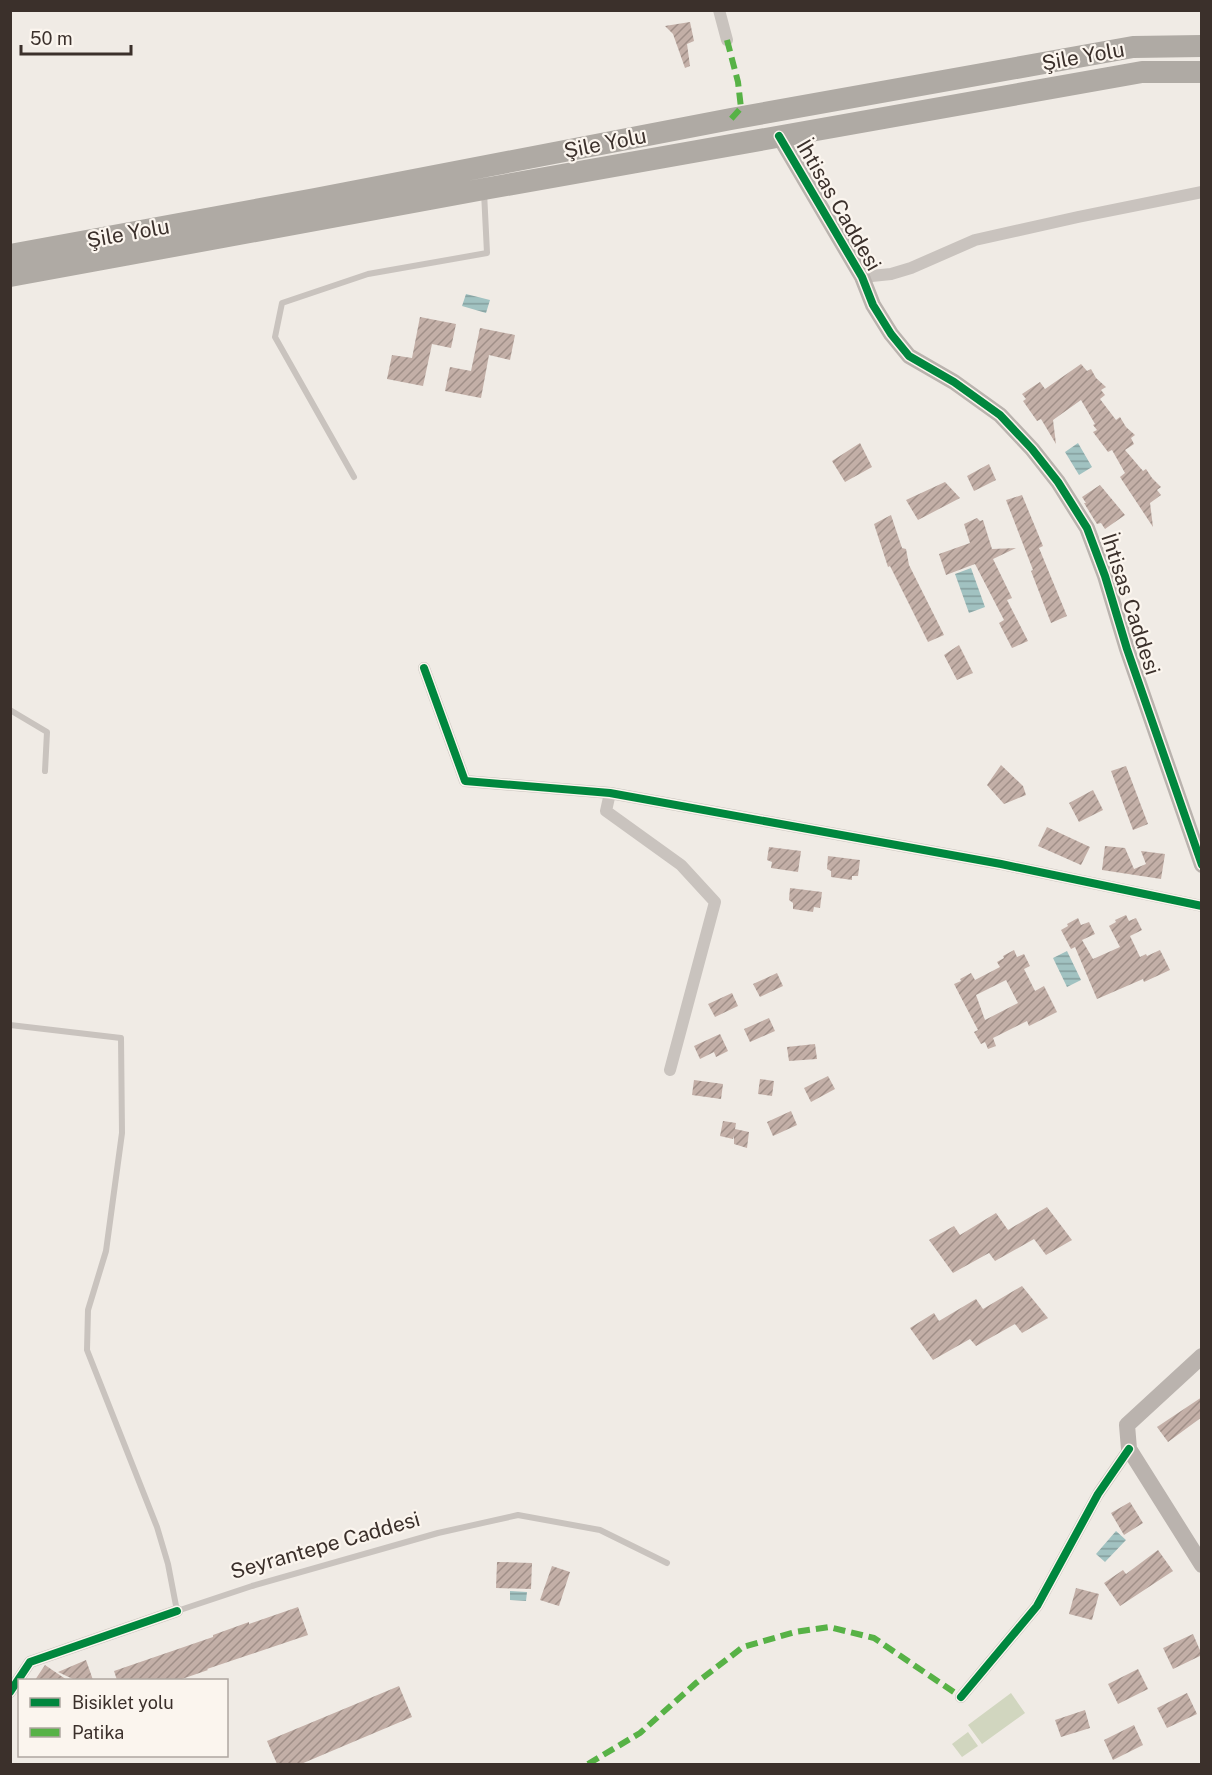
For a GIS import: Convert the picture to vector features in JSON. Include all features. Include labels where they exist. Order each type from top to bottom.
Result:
[{"type":"highway","name":"Şile Yolu","points":[[10,255],[731,119],[1133,47],[1202,46]]},
{"type":"highway","name":"Şile Yolu","points":[[10,276],[1142,72],[1202,72]]},
{"type":"street","points":[[719,10],[727,40]]},
{"type":"street","name":"İhtisas Caddesi","points":[[779,136],[862,277],[873,305],[909,356],[954,382],[1000,415],[1032,449],[1058,482],[1087,528],[1202,865]]},
{"type":"street","points":[[862,277],[891,274],[911,268],[975,240],[1202,192]]},
{"type":"street","points":[[424,668],[465,781],[610,793],[1001,864],[1202,906]]},
{"type":"street","points":[[610,793],[606,811],[681,865],[716,902],[670,1070]]},
{"type":"street","points":[[1202,1356],[1127,1425],[1129,1449],[1202,1565]]},
{"type":"street","points":[[961,1696],[1037,1606],[1098,1494],[1129,1449]]},
{"type":"street","name":"Seyrantepe Caddesi","points":[[19,1679],[30,1662],[177,1611]]},
{"type":"lane","points":[[354,477],[275,337],[282,303],[368,274],[487,253],[484,189]]},
{"type":"lane","points":[[10,710],[47,732],[45,771]]},
{"type":"lane","points":[[10,1025],[121,1038],[122,1133],[106,1251],[88,1310],[87,1350],[157,1527],[168,1564],[177,1611]]},
{"type":"lane","name":"Seyrantepe Caddesi","points":[[177,1611],[252,1586],[438,1533],[518,1515],[600,1530],[667,1563]]},
{"type":"green space","points":[[1011,1693],[1025,1713],[982,1744],[968,1725]]},
{"type":"green space","points":[[968,1732],[978,1746],[962,1757],[952,1744]]},
{"type":"water","points":[[466,294],[490,300],[486,313],[462,306]]},
{"type":"water","points":[[1078,443],[1092,467],[1079,475],[1065,452]]},
{"type":"water","points":[[971,568],[985,607],[969,613],[955,574]]},
{"type":"water","points":[[1067,951],[1081,980],[1067,987],[1053,958]]},
{"type":"water","points":[[1116,1531],[1126,1540],[1105,1562],[1096,1554]]},
{"type":"water","points":[[510,1591],[527,1592],[526,1601],[510,1600]]},
{"type":"building","points":[[690,22],[694,41],[687,44],[690,66],[685,68],[673,34],[665,26]]},
{"type":"building","points":[[420,317],[456,324],[451,348],[432,344],[423,386],[387,379],[392,355],[412,358]]},
{"type":"building","points":[[480,328],[515,335],[510,360],[489,355],[481,398],[445,391],[450,367],[471,371]]},
{"type":"building","points":[[1081,364],[1087,371],[1091,369],[1096,378],[1106,387],[1101,390],[1105,395],[1100,399],[1116,420],[1120,417],[1135,435],[1131,438],[1134,444],[1125,450],[1143,471],[1146,469],[1161,487],[1157,490],[1161,495],[1150,503],[1153,527],[1120,477],[1125,473],[1112,450],[1108,452],[1093,432],[1097,430],[1093,425],[1095,424],[1081,400],[1053,420],[1056,444],[1041,419],[1037,421],[1023,401],[1026,399],[1022,394],[1040,382],[1045,389]]},
{"type":"building","points":[[860,443],[872,467],[845,482],[832,461]]},
{"type":"building","points":[[989,464],[996,480],[974,491],[967,476]]},
{"type":"building","points":[[945,482],[960,498],[918,520],[906,500]]},
{"type":"building","points":[[1100,485],[1125,515],[1105,529],[1101,523],[1097,524],[1082,497]]},
{"type":"building","points":[[1022,495],[1043,546],[1039,548],[1067,616],[1051,623],[1006,500]]},
{"type":"building","points":[[891,515],[902,548],[906,549],[909,565],[944,635],[928,642],[890,566],[888,567],[874,524]]},
{"type":"building","points":[[977,518],[980,521],[983,520],[992,549],[1016,548],[993,559],[1012,598],[1007,600],[1028,641],[1012,648],[999,623],[1004,620],[975,564],[946,575],[939,554],[970,543],[964,524]]},
{"type":"building","points":[[959,645],[973,673],[957,680],[944,655]]},
{"type":"building","points":[[1001,765],[1023,786],[1026,795],[1004,804],[987,785]]},
{"type":"building","points":[[1126,766],[1148,824],[1133,830],[1111,771]]},
{"type":"building","points":[[1093,790],[1103,810],[1079,822],[1069,803]]},
{"type":"building","points":[[1047,827],[1090,847],[1081,865],[1038,846]]},
{"type":"building","points":[[1105,846],[1125,848],[1134,869],[1146,864],[1141,851],[1165,854],[1161,879],[1102,870]]},
{"type":"building","points":[[769,847],[801,851],[798,872],[771,868],[772,862],[767,860]]},
{"type":"building","points":[[828,856],[860,860],[858,876],[852,876],[852,880],[831,877],[831,871],[827,869]]},
{"type":"building","points":[[790,888],[822,892],[820,908],[814,907],[813,912],[793,909],[793,903],[789,900]]},
{"type":"building","points":[[1126,915],[1129,921],[1136,918],[1142,930],[1130,936],[1140,957],[1160,950],[1170,970],[1097,999],[1075,947],[1071,949],[1061,930],[1078,918],[1081,925],[1089,922],[1095,934],[1082,940],[1093,959],[1120,947],[1109,926]]},
{"type":"building","points":[[1014,950],[1017,957],[1024,954],[1030,966],[1024,969],[1035,991],[1044,986],[1057,1012],[1029,1026],[1027,1021],[993,1038],[996,1046],[988,1049],[985,1042],[981,1044],[974,1032],[978,1030],[954,984],[971,973],[975,980],[1000,967],[997,962],[1004,958],[1003,956]],"holes":[[[1006,980],[1018,1003],[985,1020],[976,995]]]},
{"type":"building","points":[[777,973],[783,986],[760,997],[753,984]]},
{"type":"building","points":[[732,993],[738,1006],[715,1017],[708,1004]]},
{"type":"building","points":[[769,1018],[775,1031],[750,1042],[744,1029]]},
{"type":"building","points":[[720,1034],[728,1051],[716,1057],[714,1052],[700,1059],[694,1046]]},
{"type":"building","points":[[815,1044],[817,1059],[789,1061],[787,1047]]},
{"type":"building","points":[[828,1076],[835,1089],[811,1102],[804,1088]]},
{"type":"building","points":[[760,1079],[774,1081],[772,1096],[758,1094]]},
{"type":"building","points":[[694,1080],[723,1084],[721,1099],[692,1095]]},
{"type":"building","points":[[791,1111],[797,1125],[773,1136],[767,1122]]},
{"type":"building","points":[[723,1121],[736,1123],[735,1129],[749,1132],[747,1148],[734,1144],[734,1136],[733,1139],[720,1136]]},
{"type":"building","points":[[1047,1207],[1072,1240],[1046,1255],[1034,1239],[995,1261],[989,1253],[953,1273],[929,1240],[954,1226],[960,1235],[996,1213],[1008,1230]]},
{"type":"building","points":[[1022,1286],[1048,1318],[1022,1333],[1015,1324],[976,1346],[970,1339],[933,1360],[910,1328],[934,1313],[939,1321],[976,1299],[983,1309]]},
{"type":"building","points":[[1202,1397],[1202,1417],[1168,1442],[1157,1427]]},
{"type":"building","points":[[1130,1502],[1143,1523],[1124,1535],[1111,1513]]},
{"type":"building","points":[[1158,1550],[1173,1571],[1120,1606],[1104,1583],[1123,1570],[1126,1574]]},
{"type":"building","points":[[497,1562],[532,1563],[531,1589],[496,1588]]},
{"type":"building","points":[[552,1566],[570,1572],[559,1606],[540,1600]]},
{"type":"building","points":[[1076,1588],[1099,1594],[1092,1620],[1069,1614]]},
{"type":"building","points":[[298,1607],[308,1635],[182,1679],[117,1679],[114,1671],[213,1637],[213,1635],[249,1622],[249,1624]]},
{"type":"building","points":[[1193,1634],[1202,1655],[1173,1669],[1163,1648]]},
{"type":"building","points":[[86,1660],[93,1679],[73,1679],[58,1672]]},
{"type":"building","points":[[45,1665],[66,1679],[36,1679]]},
{"type":"building","points":[[1138,1669],[1148,1689],[1118,1704],[1108,1684]]},
{"type":"building","points":[[399,1686],[412,1717],[301,1764],[277,1764],[267,1741]]},
{"type":"building","points":[[1187,1693],[1197,1714],[1167,1728],[1157,1708]]},
{"type":"building","points":[[1085,1710],[1090,1728],[1061,1737],[1055,1720]]},
{"type":"building","points":[[1134,1725],[1143,1745],[1113,1760],[1104,1740]]},
{"type":"marked path","points":[[727,40],[738,82],[741,108],[731,119]]},
{"type":"marked path","points":[[588,1764],[640,1733],[696,1683],[743,1647],[795,1632],[829,1627],[874,1638],[961,1697]]},
{"type":"cycle path","points":[[779,136],[862,277],[873,305],[891,334],[909,356],[954,382],[1000,415],[1032,449],[1058,482],[1087,528],[1202,865]]},
{"type":"cycle path","points":[[424,668],[465,781],[610,793],[1001,864],[1202,906]]},
{"type":"cycle path","points":[[961,1697],[1037,1606],[1098,1494],[1129,1449]]},
{"type":"cycle path","points":[[19,1679],[30,1662],[177,1611]]},
{"type":"cycle path","points":[[10,1692],[18,1680]]}]
